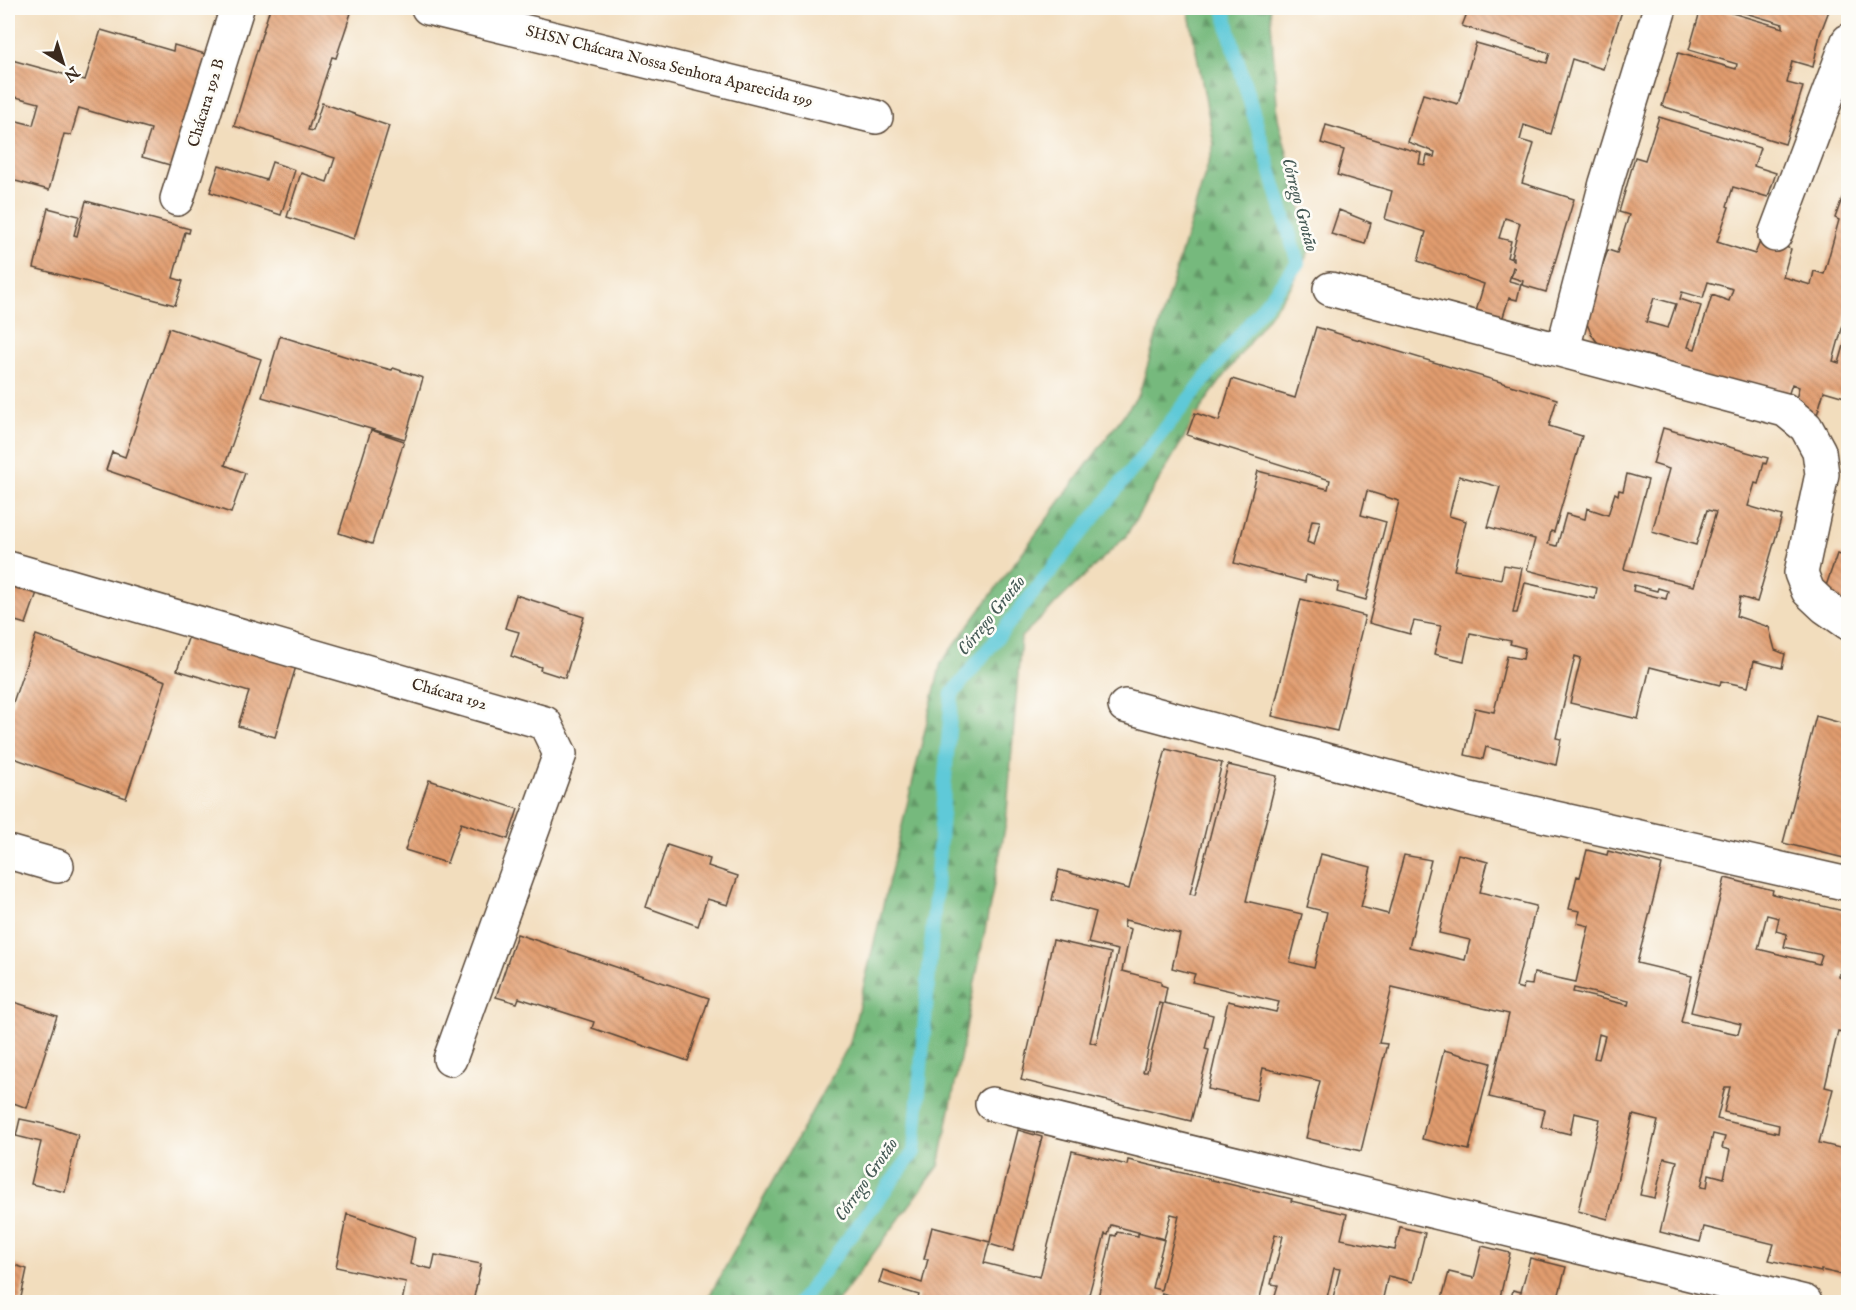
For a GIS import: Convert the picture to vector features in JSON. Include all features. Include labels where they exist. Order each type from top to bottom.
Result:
[{"type":"street","name":"Chácara 192 B","points":[[177,199],[237,8]]},
{"type":"street","name":"SHSN Chácara Nossa Senhora Aparecida 199","points":[[428,8],[876,117]]},
{"type":"street","points":[[1563,350],[1605,183],[1660,8]]},
{"type":"street","points":[[1775,235],[1848,41]]},
{"type":"street","points":[[1330,289],[1785,410],[1806,427],[1819,451],[1822,474],[1800,573],[1808,591],[1825,607],[1848,623]]},
{"type":"street","name":"Chácara 192","points":[[8,568],[545,723],[560,754],[450,1059]]},
{"type":"street","points":[[1125,706],[1466,798],[1848,884]]},
{"type":"street","points":[[8,852],[57,866]]},
{"type":"street","points":[[992,1104],[1805,1302]]},
{"type":"green space","points":[[1188,8],[1270,8],[1278,118],[1311,247],[1292,285],[1205,402],[1126,536],[1021,637],[1006,823],[939,1166],[837,1302],[706,1302],[850,1043],[941,663],[1139,394],[1214,144]]},
{"type":"building","points":[[270,8],[322,10],[331,8],[351,13],[336,58],[332,57],[308,130],[313,131],[322,103],[389,126],[354,239],[287,217],[301,173],[327,182],[335,158],[234,126]]},
{"type":"building","points":[[1469,8],[1623,8],[1603,69],[1572,59],[1551,134],[1524,125],[1520,140],[1534,144],[1522,183],[1574,199],[1546,292],[1522,285],[1523,281],[1511,277],[1515,268],[1513,267],[1509,281],[1521,284],[1517,300],[1509,298],[1501,323],[1475,315],[1484,284],[1418,261],[1426,232],[1385,219],[1392,191],[1337,175],[1344,150],[1321,143],[1326,125],[1421,153],[1419,164],[1425,165],[1427,155],[1434,157],[1435,152],[1408,142],[1423,94],[1458,104],[1476,43],[1547,63],[1550,53],[1462,26]],"holes":[[[1505,218],[1520,223],[1511,257],[1514,257],[1514,260],[1507,257],[1511,241],[1499,238]]]},
{"type":"building","points":[[1701,8],[1715,8],[1783,28],[1783,24],[1728,8],[1830,8],[1820,34],[1813,67],[1792,61],[1787,83],[1803,87],[1785,144],[1662,106],[1678,53],[1736,69],[1737,64],[1689,50]]},
{"type":"building","points":[[101,30],[173,51],[174,45],[212,56],[177,167],[142,157],[151,129],[79,108],[71,135],[64,134],[49,190],[8,179],[8,139],[13,120],[33,125],[39,103],[8,95],[8,59],[85,80]]},
{"type":"building","points":[[1659,117],[1760,148],[1754,166],[1776,173],[1768,197],[1733,187],[1717,242],[1755,254],[1761,239],[1791,249],[1783,277],[1811,285],[1814,271],[1824,274],[1839,220],[1835,218],[1848,182],[1848,307],[1833,361],[1839,363],[1848,332],[1848,398],[1824,391],[1817,415],[1794,408],[1799,387],[1792,384],[1785,405],[1659,362],[1659,358],[1600,346],[1587,324],[1586,311],[1608,250],[1617,253],[1629,215],[1619,212],[1635,157],[1645,160]],"holes":[[[1708,282],[1733,289],[1729,301],[1712,295],[1695,349],[1688,347],[1701,306],[1680,299],[1682,292],[1703,298]],[[1654,298],[1676,304],[1668,328],[1646,322]]]},
{"type":"building","points":[[272,162],[295,170],[281,215],[210,192],[219,165],[266,180]]},
{"type":"building","points":[[86,201],[190,229],[189,233],[185,232],[173,278],[183,281],[175,305],[34,268],[48,208],[79,216],[74,235],[77,236]]},
{"type":"building","points":[[1339,210],[1371,223],[1365,244],[1331,234]]},
{"type":"building","points":[[1316,327],[1557,399],[1549,426],[1582,436],[1554,532],[1551,531],[1548,544],[1557,546],[1566,514],[1585,519],[1587,508],[1608,515],[1615,493],[1618,495],[1619,490],[1623,491],[1627,474],[1648,480],[1624,569],[1694,586],[1716,512],[1707,510],[1696,545],[1652,532],[1669,469],[1653,464],[1663,428],[1768,458],[1766,464],[1764,463],[1758,484],[1755,483],[1748,506],[1782,516],[1757,602],[1740,597],[1736,616],[1769,627],[1775,650],[1785,654],[1782,668],[1754,661],[1748,687],[1721,681],[1720,685],[1650,667],[1638,719],[1570,703],[1581,658],[1575,656],[1556,738],[1561,739],[1556,765],[1486,747],[1483,759],[1465,755],[1475,708],[1494,712],[1507,656],[1523,659],[1525,648],[1510,644],[1511,641],[1470,633],[1464,661],[1434,654],[1441,626],[1414,621],[1410,634],[1369,623],[1399,501],[1367,491],[1361,515],[1386,522],[1366,600],[1337,592],[1339,583],[1306,575],[1305,582],[1234,563],[1258,471],[1328,489],[1330,480],[1187,435],[1195,413],[1219,421],[1232,379],[1295,398]],"holes":[[[1459,476],[1500,487],[1488,527],[1535,539],[1527,570],[1597,588],[1595,599],[1525,583],[1517,613],[1513,613],[1522,568],[1504,565],[1501,579],[1454,570],[1466,521],[1449,516]],[[1312,520],[1320,521],[1314,545],[1307,542]],[[1634,585],[1657,591],[1658,588],[1668,591],[1666,599],[1633,591]]]},
{"type":"building","points":[[169,328],[261,359],[225,465],[245,473],[231,513],[106,470],[112,452],[125,457]]},
{"type":"building","points":[[280,336],[423,378],[405,439],[262,397]]},
{"type":"building","points":[[371,430],[404,441],[372,544],[339,533]]},
{"type":"building","points":[[1848,545],[1848,616],[1819,606],[1837,554],[1844,556]]},
{"type":"building","points":[[8,574],[40,584],[26,624],[8,619]]},
{"type":"building","points":[[516,595],[584,617],[565,678],[540,670],[541,667],[511,656],[519,632],[505,628]]},
{"type":"building","points":[[1301,599],[1365,616],[1337,731],[1272,716]]},
{"type":"building","points":[[191,630],[297,663],[275,737],[238,726],[249,692],[177,670]]},
{"type":"building","points":[[36,635],[166,681],[126,798],[8,756],[8,717]]},
{"type":"building","points":[[1816,716],[1848,725],[1848,859],[1783,843]]},
{"type":"building","points":[[1166,749],[1222,763],[1190,894],[1195,895],[1228,765],[1277,776],[1246,901],[1302,914],[1290,962],[1314,968],[1327,912],[1307,907],[1321,854],[1371,867],[1361,907],[1388,914],[1404,855],[1431,860],[1409,947],[1465,960],[1470,940],[1439,933],[1458,854],[1488,862],[1480,892],[1536,906],[1516,987],[1523,989],[1524,984],[1532,985],[1534,973],[1576,982],[1589,926],[1577,923],[1580,911],[1569,909],[1577,876],[1580,877],[1587,850],[1607,855],[1608,851],[1662,865],[1637,963],[1692,976],[1681,1022],[1738,1034],[1741,1024],[1691,1012],[1725,878],[1773,890],[1772,894],[1848,912],[1848,971],[1840,970],[1839,977],[1848,980],[1848,1034],[1838,1031],[1825,1087],[1833,1089],[1819,1143],[1848,1150],[1848,1276],[1769,1260],[1774,1244],[1704,1227],[1700,1242],[1660,1232],[1677,1161],[1664,1158],[1655,1198],[1640,1195],[1658,1121],[1633,1115],[1608,1219],[1578,1211],[1600,1119],[1574,1113],[1570,1134],[1541,1127],[1545,1110],[1489,1097],[1509,1014],[1392,987],[1379,1043],[1387,1044],[1361,1151],[1306,1138],[1320,1081],[1263,1068],[1256,1100],[1208,1089],[1228,1001],[1276,1012],[1279,1002],[1192,982],[1195,974],[1172,968],[1180,934],[1134,922],[1125,920],[1124,927],[1131,929],[1122,971],[1161,981],[1161,985],[1167,987],[1164,1003],[1213,1015],[1205,1049],[1209,1050],[1191,1121],[1021,1080],[1053,940],[1111,953],[1090,1042],[1096,1044],[1118,950],[1088,943],[1096,912],[1052,900],[1059,870],[1129,889]],"holes":[[[1767,915],[1779,918],[1776,931],[1787,934],[1784,947],[1822,955],[1819,964],[1758,949]],[[1574,988],[1629,1001],[1628,1005],[1573,992]],[[1159,1003],[1163,1004],[1147,1072],[1143,1072]],[[1599,1034],[1605,1036],[1599,1059],[1594,1058]],[[1725,1087],[1730,1087],[1724,1112],[1779,1125],[1778,1133],[1717,1119]],[[1713,1134],[1725,1137],[1722,1148],[1730,1150],[1724,1178],[1709,1174],[1707,1188],[1701,1187]]]},
{"type":"building","points":[[429,780],[518,809],[508,839],[461,823],[447,863],[405,850]]},
{"type":"building","points":[[667,845],[710,859],[708,866],[738,876],[728,905],[707,899],[698,926],[646,907]]},
{"type":"building","points":[[517,934],[709,998],[688,1061],[592,1028],[594,1022],[519,998],[517,1003],[496,997]]},
{"type":"building","points":[[8,1000],[57,1016],[27,1108],[8,1101]]},
{"type":"building","points":[[1444,1050],[1491,1063],[1469,1150],[1422,1139]]},
{"type":"building","points":[[20,1119],[49,1125],[78,1135],[65,1192],[31,1184],[41,1142],[16,1136]]},
{"type":"building","points":[[1018,1130],[1042,1137],[1013,1251],[989,1244],[984,1263],[1040,1277],[1072,1151],[1127,1165],[1128,1160],[1347,1214],[1341,1239],[1395,1250],[1400,1227],[1425,1233],[1413,1282],[1388,1276],[1382,1302],[1332,1302],[1340,1269],[1334,1268],[1326,1302],[1273,1302],[1278,1285],[1271,1284],[1283,1236],[1275,1235],[1259,1302],[1172,1302],[1174,1297],[1162,1293],[1160,1302],[1097,1302],[1112,1235],[1116,1236],[1117,1232],[1138,1236],[1138,1233],[1164,1240],[1152,1288],[1161,1290],[1179,1216],[1171,1214],[1164,1239],[1111,1225],[1108,1235],[1105,1234],[1087,1302],[917,1302],[919,1295],[879,1283],[883,1270],[922,1283],[928,1259],[924,1259],[932,1227],[990,1242]]},
{"type":"building","points":[[347,1214],[415,1237],[410,1264],[432,1269],[435,1255],[481,1264],[473,1302],[402,1302],[406,1282],[336,1267]]},
{"type":"building","points":[[1482,1246],[1510,1253],[1499,1302],[1441,1302],[1449,1272],[1474,1278]]},
{"type":"building","points":[[1530,1258],[1566,1267],[1557,1302],[1510,1302],[1513,1290],[1521,1292]]},
{"type":"building","points":[[8,1263],[27,1269],[20,1302],[8,1302]]},
{"type":"waterway","name":"Córrego Grotão","points":[[800,1302],[914,1152],[952,694],[1298,263],[1224,8]]}]
